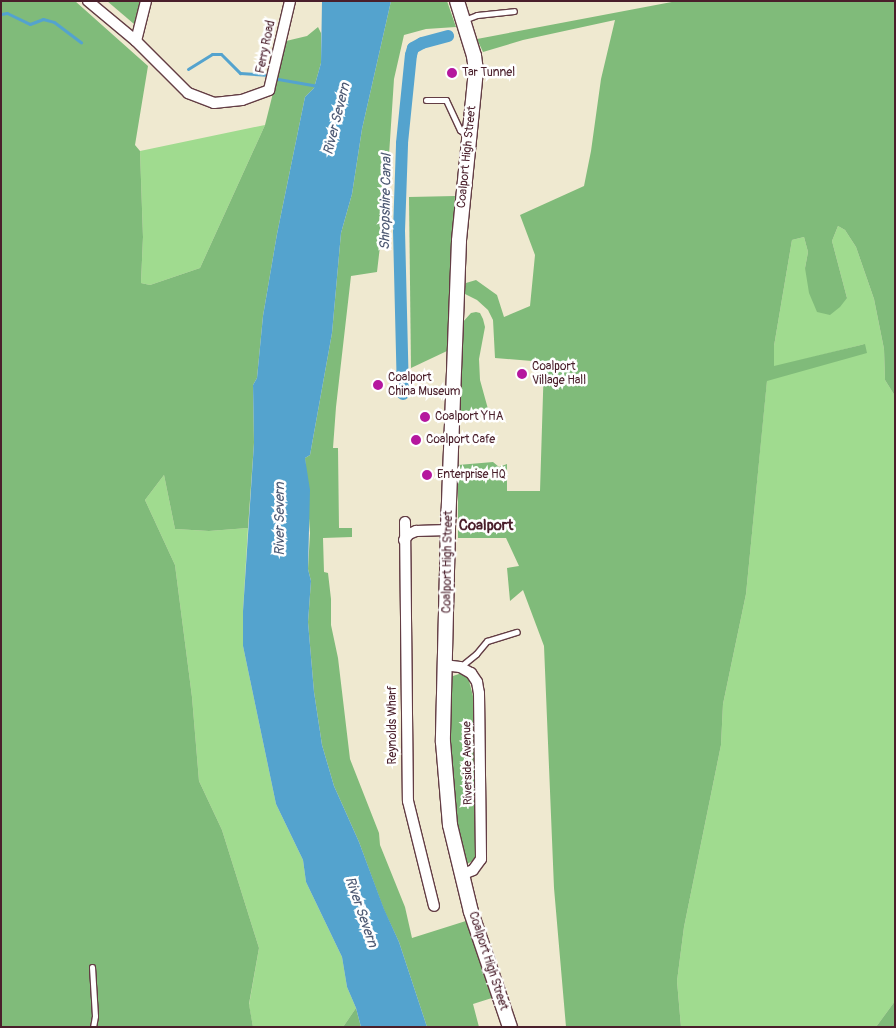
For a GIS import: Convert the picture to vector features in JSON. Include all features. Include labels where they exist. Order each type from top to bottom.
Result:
[{"type":"street","points":[[88,1],[136,41],[146,1]]},
{"type":"street","name":"Ferry Road","points":[[136,41],[188,93],[214,104],[242,100],[270,90],[290,1]]},
{"type":"street","name":"Coalport High Street","points":[[457,1],[474,56],[476,70],[459,241],[448,530],[443,742],[450,816],[462,875],[471,912],[510,1027]]},
{"type":"street","name":"Reynolds Wharf","points":[[405,522],[408,801],[434,906]]},
{"type":"street","points":[[404,540],[409,534],[416,531],[448,530]]},
{"type":"street","points":[[444,665],[460,667]]},
{"type":"street","name":"Riverside Avenue","points":[[460,667],[472,674],[477,682],[481,781],[481,859],[473,870],[462,875]]},
{"type":"lane","points":[[463,20],[477,15],[514,10]]},
{"type":"lane","points":[[426,100],[446,100],[460,130],[469,136]]},
{"type":"lane","points":[[460,667],[476,654],[487,641],[517,632]]},
{"type":"lane","points":[[92,967],[95,1016],[93,1027]]},
{"type":"green space","points":[[1,1],[75,1],[148,66],[135,145],[140,151],[143,237],[141,283],[150,285],[200,268],[265,125],[286,41],[307,36],[318,27],[321,33],[321,63],[314,88],[305,97],[277,234],[263,316],[257,378],[253,385],[254,443],[248,528],[209,531],[175,529],[164,475],[145,500],[175,565],[192,697],[199,781],[222,830],[259,948],[249,1004],[253,1027],[1,1027]]},
{"type":"green space","points":[[107,1],[140,1],[134,24]]},
{"type":"green space","points":[[391,1],[447,1],[456,27],[426,29],[404,35],[394,79],[387,186],[377,272],[351,276],[336,407],[333,448],[338,448],[339,528],[352,528],[352,537],[323,538],[324,572],[328,573],[331,625],[338,658],[350,759],[379,833],[380,845],[405,907],[412,938],[469,920],[495,997],[473,1004],[479,1027],[427,1027],[399,942],[384,910],[359,842],[334,786],[322,745],[314,692],[308,622],[311,581],[308,569],[310,533],[305,458],[310,455],[332,333],[341,233],[352,194],[362,129]]},
{"type":"green space","points":[[677,1],[895,1],[895,396],[885,380],[884,349],[874,299],[856,247],[845,230],[838,226],[832,241],[847,298],[830,315],[817,312],[809,293],[805,268],[808,252],[804,237],[792,240],[774,346],[774,366],[865,344],[867,353],[767,381],[746,594],[723,704],[721,745],[684,927],[677,981],[681,1027],[566,1027],[554,888],[544,646],[523,590],[510,601],[507,568],[519,566],[506,538],[458,538],[458,465],[493,462],[499,467],[507,464],[507,491],[540,491],[544,362],[495,358],[493,320],[488,310],[477,300],[463,293],[466,283],[476,280],[497,295],[504,317],[530,306],[535,255],[520,215],[584,186],[601,79],[615,20],[523,40],[483,52],[477,39]]},
{"type":"green space","points":[[265,125],[200,268],[150,285],[141,283],[143,237],[140,151]]},
{"type":"green space","points":[[455,196],[447,351],[411,368],[409,197]]},
{"type":"green space","points":[[838,226],[845,230],[856,247],[874,299],[884,349],[885,380],[895,396],[895,1001],[876,1027],[681,1027],[677,981],[684,927],[721,745],[723,704],[746,594],[767,380],[865,344],[774,367],[774,346],[792,240],[804,237],[808,252],[805,268],[847,298],[832,241]]},
{"type":"green space","points":[[471,313],[480,313],[485,327],[479,359],[480,380],[488,409],[495,417],[473,411],[460,411],[462,323]]},
{"type":"green space","points":[[164,475],[175,529],[209,531],[248,528],[243,646],[276,804],[303,860],[306,882],[342,957],[347,987],[356,1008],[343,1027],[253,1027],[249,1005],[259,948],[222,830],[199,781],[192,697],[175,565],[145,500]]},
{"type":"green space","points":[[462,673],[468,677],[473,696],[477,848],[476,859],[467,864],[463,858],[458,840],[448,731],[450,677]]},
{"type":"green space","points":[[895,1001],[895,1027],[876,1027]]},
{"type":"green space","points":[[356,1008],[361,1027],[343,1027]]},
{"type":"water","name":"River Severn","points":[[322,1],[391,1],[362,129],[352,194],[341,233],[332,333],[310,455],[305,458],[310,490],[308,569],[311,581],[308,622],[314,692],[322,745],[334,786],[359,842],[384,909],[399,942],[427,1027],[361,1027],[356,1008],[347,987],[342,957],[306,882],[303,860],[276,804],[243,646],[243,611],[254,443],[253,385],[257,378],[263,316],[277,234],[305,97],[314,88],[321,63]]},
{"type":"waterway","points":[[1,14],[7,13],[30,24],[43,19],[54,22],[81,42]]},
{"type":"waterway","name":"Shropshire Canal","points":[[403,394],[399,231],[402,143],[411,55],[413,48],[422,43],[448,36]]},
{"type":"waterway","points":[[188,69],[212,54],[221,54],[240,73],[266,75]]},
{"type":"waterway","points":[[278,79],[316,86]]},
{"type":"place","name":"Tar Tunnel","points":[[452,73]]},
{"type":"place","name":"Coalport Village Hall","points":[[522,374]]},
{"type":"place","name":"Coalport China Museum","points":[[378,385]]},
{"type":"place","name":"Coalport YHA","points":[[425,417]]},
{"type":"place","name":"Coalport Cafe","points":[[416,440]]},
{"type":"place","name":"Enterprise HQ","points":[[427,475]]},
{"type":"district","name":"Coalport","points":[[486,526]]}]
